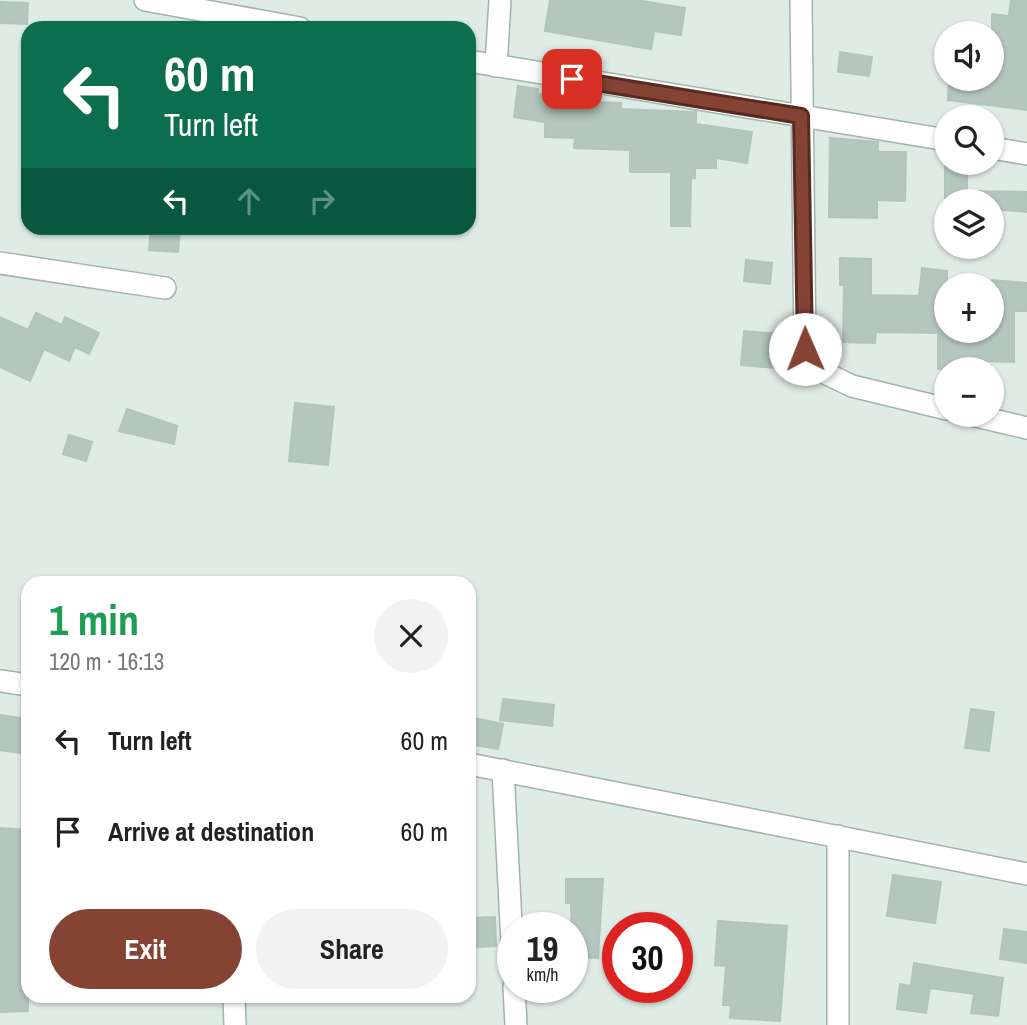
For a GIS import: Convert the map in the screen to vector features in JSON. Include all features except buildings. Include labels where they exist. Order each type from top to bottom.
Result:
[{"type":"street","points":[[145,0],[229,7],[276,21]]},
{"type":"street","points":[[496,66],[500,0]]},
{"type":"street","points":[[801,0],[805,349],[825,373],[852,386],[934,406]]},
{"type":"street","points":[[476,62],[934,138]]},
{"type":"street","points":[[1004,150],[1027,154]]},
{"type":"street","points":[[0,263],[165,288]]},
{"type":"street","points":[[1004,423],[1027,428]]},
{"type":"street","points":[[0,681],[21,684]]},
{"type":"street","points":[[476,765],[1027,874]]},
{"type":"street","points":[[503,770],[510,912]]},
{"type":"street","points":[[838,836],[838,1025]]},
{"type":"street","points":[[234,1003],[235,1025]]},
{"type":"street","points":[[515,1003],[516,1025]]},
{"type":"route","points":[[572,79],[801,116],[805,349]]}]
